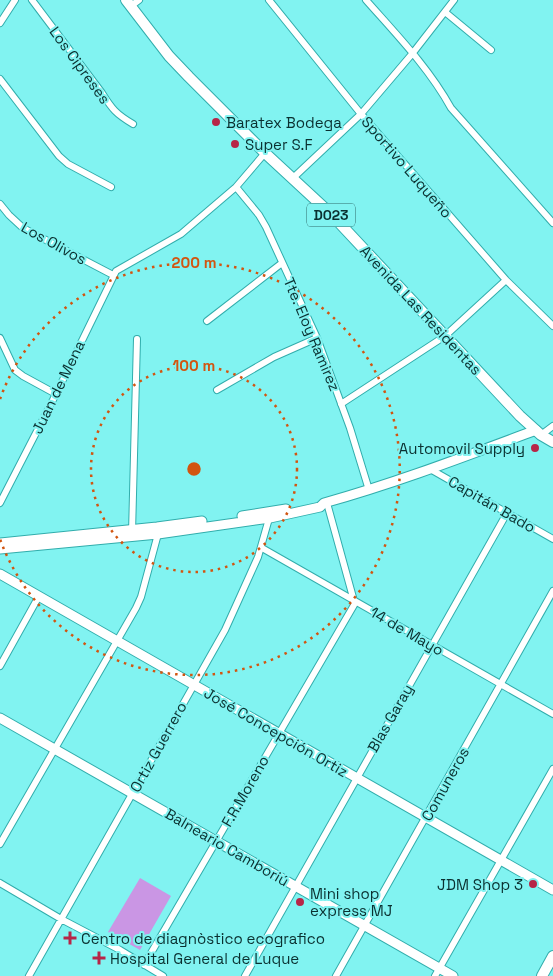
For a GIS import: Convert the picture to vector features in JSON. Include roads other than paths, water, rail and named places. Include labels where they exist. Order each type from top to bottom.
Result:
[{"type":"main road","name":"Avenida Las Residentas","points":[[132,2],[169,56],[265,153],[332,215],[520,416],[553,442]]},
{"type":"main road","points":[[542,976],[553,956]]},
{"type":"street","points":[[0,24],[15,0]]},
{"type":"street","name":"Los Cipreses","points":[[32,0],[102,93],[111,108],[133,124]]},
{"type":"street","name":"Sportivo Luqueño","points":[[269,0],[361,114],[506,280],[553,326]]},
{"type":"street","points":[[366,0],[441,90],[451,108],[553,222]]},
{"type":"street","points":[[293,178],[361,114],[412,54],[454,0]]},
{"type":"street","points":[[445,12],[491,50]]},
{"type":"street","points":[[0,79],[59,156],[68,164],[111,187]]},
{"type":"street","points":[[115,273],[181,234],[236,187],[265,153]]},
{"type":"street","name":"Tte. Eloy Ramirez","points":[[236,187],[259,215],[266,227],[317,338],[350,428],[370,490]]},
{"type":"street","name":"Los Olivos","points":[[0,204],[23,228],[115,273]]},
{"type":"street","points":[[207,321],[282,263]]},
{"type":"street","name":"Juan de Mena","points":[[0,503],[115,273]]},
{"type":"street","points":[[341,404],[445,336],[506,280]]},
{"type":"street","points":[[0,338],[15,370],[56,394]]},
{"type":"street","points":[[217,390],[274,357],[317,338]]},
{"type":"street","points":[[132,533],[137,339]]},
{"type":"street","points":[[0,543],[132,533],[158,534],[270,515],[319,501],[326,503],[370,490],[553,426]]},
{"type":"street","name":"Capitán Bado","points":[[430,469],[553,539]]},
{"type":"street","points":[[326,503],[354,600]]},
{"type":"street","name":"Blas Garay","points":[[245,976],[507,513]]},
{"type":"street","points":[[0,549],[270,515]]},
{"type":"street","name":"Ortiz Guerrero","points":[[29,976],[225,630],[262,548],[270,515]]},
{"type":"street","points":[[0,844],[136,608],[141,597],[158,534]]},
{"type":"street","name":"14 de Mayo","points":[[262,548],[553,714]]},
{"type":"street","name":"José Concepción Ortiz","points":[[0,574],[553,890]]},
{"type":"street","name":"Comuneros","points":[[336,976],[553,591]]},
{"type":"street","points":[[0,666],[39,596]]},
{"type":"street","name":"F.R.Moreno","points":[[144,965],[354,605],[354,600]]},
{"type":"street","name":"Balneario Camboriú","points":[[0,718],[364,925],[437,972],[453,976]]},
{"type":"street","points":[[437,972],[553,769]]},
{"type":"street","points":[[0,883],[163,976]]},
{"type":"place","name":"Baratex Bodega","points":[[216,122]]},
{"type":"place","name":"Super S.F","points":[[235,144]]},
{"type":"place","name":"Automovil Supply","points":[[535,448]]},
{"type":"place","name":"JDM Shop 3","points":[[533,884]]},
{"type":"place","name":"Mini shop express MJ","points":[[300,902]]},
{"type":"place","name":"Centro de diagnòstico ecografico","points":[[70,938]]},
{"type":"place","name":"Hospital General de Luque","points":[[99,958]]}]
